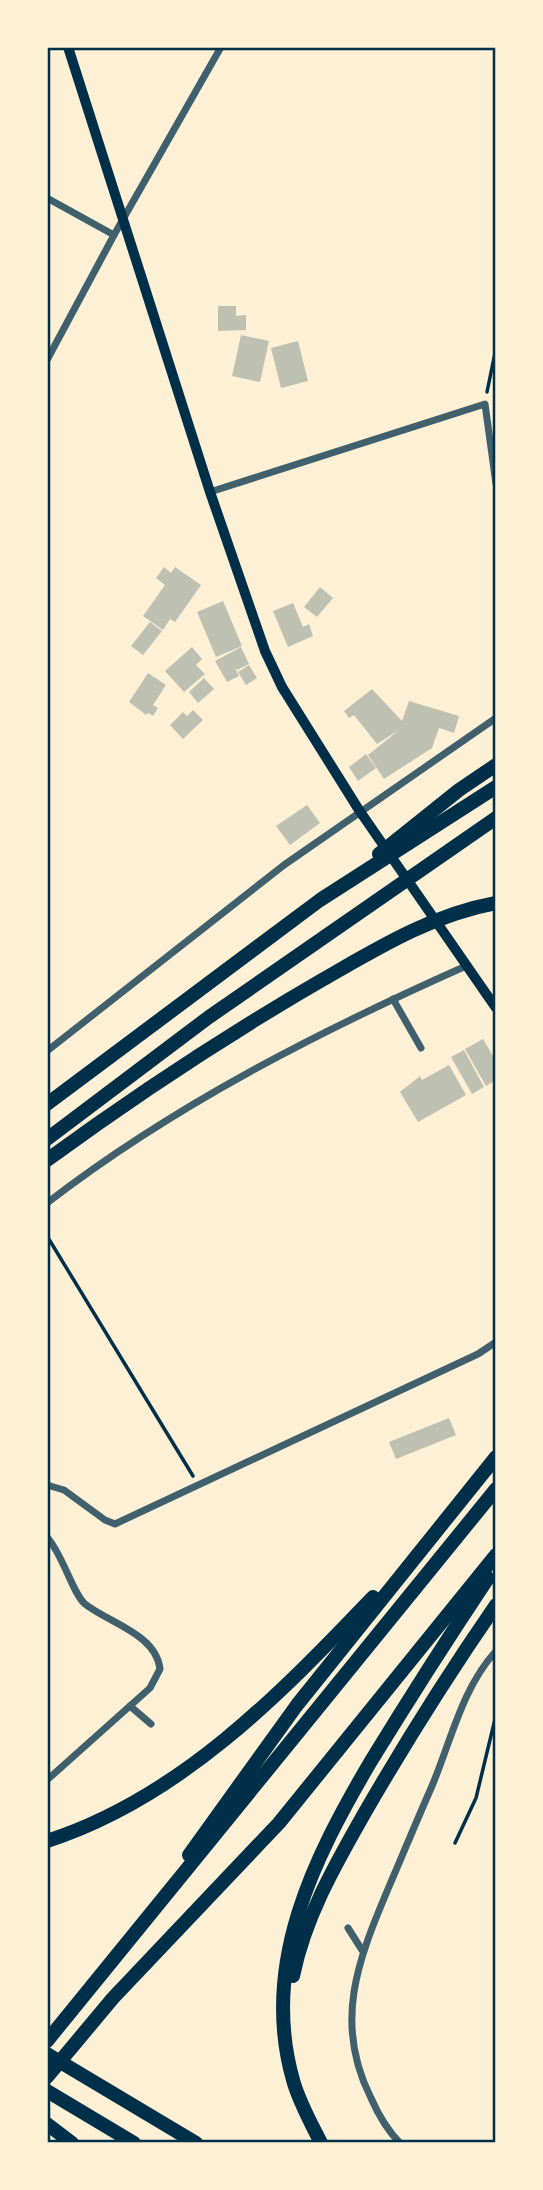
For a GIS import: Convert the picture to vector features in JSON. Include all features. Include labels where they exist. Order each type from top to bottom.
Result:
[{"type":"highway","points":[[47,1104],[320,900],[459,790],[496,765]]},
{"type":"highway","points":[[320,900],[496,788]]},
{"type":"highway","points":[[47,1139],[209,1017],[496,818]]},
{"type":"highway","points":[[47,1160],[144,1090],[310,987],[407,931],[473,907],[496,903]]},
{"type":"highway","points":[[92,1986],[169,1884],[263,1749],[496,1457]]},
{"type":"highway","points":[[47,2041],[496,1489]]},
{"type":"highway","points":[[47,1841],[75,1832],[140,1800],[203,1757],[321,1650],[438,1528]]},
{"type":"highway","points":[[47,2077],[79,2038],[279,1823],[496,1555]]},
{"type":"highway","points":[[321,2143],[293,2081],[284,2029],[288,1946],[304,1890],[339,1818],[370,1763],[496,1567]]},
{"type":"highway","points":[[293,2081],[288,2041],[289,2001],[296,1959],[311,1917],[383,1781],[496,1605]]},
{"type":"highway","points":[[47,2054],[196,2143]]},
{"type":"highway","points":[[47,2091],[134,2143]]},
{"type":"highway","points":[[47,2124],[72,2143]]},
{"type":"main road","points":[[68,47],[210,492],[271,663],[282,687],[370,827],[496,1008]]},
{"type":"street","points":[[47,360],[114,235],[221,47]]},
{"type":"street","points":[[47,198],[114,235]]},
{"type":"street","points":[[210,492],[485,404],[496,484]]},
{"type":"street","points":[[47,1051],[284,865],[359,810],[496,718]]},
{"type":"street","points":[[47,1203],[120,1149],[328,1030],[466,966]]},
{"type":"street","points":[[393,999],[421,1048]]},
{"type":"street","points":[[47,1485],[64,1490],[110,1524],[478,1354],[496,1342]]},
{"type":"street","points":[[47,1537],[64,1561],[81,1601],[141,1638],[157,1656],[160,1670],[156,1680],[130,1706],[47,1780]]},
{"type":"street","points":[[400,2143],[376,2110],[362,2082],[355,2057],[351,2025],[352,1994],[362,1950],[439,1769],[459,1711],[496,1651]]},
{"type":"street","points":[[130,1706],[151,1724]]},
{"type":"street","points":[[348,1928],[362,1950]]},
{"type":"path","points":[[485,404],[496,348]]},
{"type":"path","points":[[47,1236],[198,1485]]},
{"type":"path","points":[[455,1843],[476,1798],[496,1715]]},
{"type":"building","points":[[218,306],[236,306],[236,316],[246,315],[246,330],[218,331]]},
{"type":"building","points":[[241,335],[269,341],[260,382],[232,376]]},
{"type":"building","points":[[298,341],[308,381],[281,388],[271,348]]},
{"type":"building","points":[[164,567],[171,573],[175,567],[201,585],[175,622],[170,619],[163,630],[143,616],[165,585],[156,578]]},
{"type":"building","points":[[320,587],[333,598],[317,617],[304,607]]},
{"type":"building","points":[[223,601],[242,646],[216,657],[197,612]]},
{"type":"building","points":[[293,603],[303,627],[309,624],[313,636],[288,647],[273,611]]},
{"type":"building","points":[[150,622],[162,631],[143,655],[131,646]]},
{"type":"building","points":[[192,647],[202,659],[196,665],[205,674],[184,692],[165,671]]},
{"type":"building","points":[[241,647],[249,664],[237,670],[234,666],[239,676],[227,682],[215,661]]},
{"type":"building","points":[[249,665],[257,678],[246,685],[238,672]]},
{"type":"building","points":[[148,673],[166,685],[153,705],[158,708],[153,716],[148,713],[146,715],[129,702]]},
{"type":"building","points":[[204,678],[214,689],[198,703],[189,692]]},
{"type":"building","points":[[372,689],[402,721],[409,701],[459,716],[454,733],[439,728],[432,748],[384,779],[368,755],[399,730],[377,744],[354,715],[349,718],[344,711]]},
{"type":"building","points":[[193,710],[203,720],[183,739],[170,725],[183,712],[187,716]]},
{"type":"building","points":[[366,754],[376,768],[358,781],[349,767]]},
{"type":"building","points":[[307,805],[320,823],[290,845],[276,826]]},
{"type":"building","points":[[483,1039],[496,1061],[496,1080],[486,1086],[465,1049]]},
{"type":"building","points":[[464,1050],[484,1087],[472,1094],[451,1057]]},
{"type":"building","points":[[449,1065],[466,1095],[418,1122],[400,1092],[420,1076],[422,1080]]},
{"type":"building","points":[[449,1418],[456,1435],[396,1459],[389,1442]]}]
